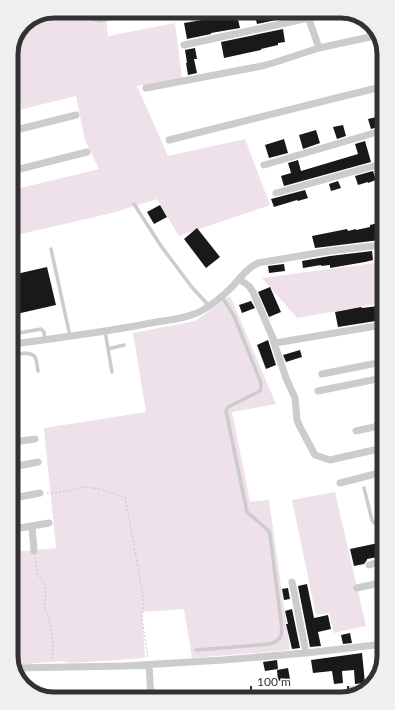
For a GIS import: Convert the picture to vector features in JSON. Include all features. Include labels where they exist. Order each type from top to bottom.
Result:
[{"type":"street","points":[[184,45],[292,18]]},
{"type":"street","points":[[309,18],[319,48]]},
{"type":"street","points":[[146,88],[262,66],[319,48],[372,36]]},
{"type":"street","points":[[169,140],[377,88]]},
{"type":"street","points":[[18,130],[76,115]]},
{"type":"street","points":[[264,165],[377,132]]},
{"type":"street","points":[[18,169],[87,152]]},
{"type":"street","points":[[276,193],[377,165]]},
{"type":"street","points":[[18,343],[104,331],[194,314],[222,297],[248,269],[258,263],[329,251],[377,246]]},
{"type":"street","points":[[239,279],[249,286],[253,292],[273,340],[294,398],[300,427],[315,455],[330,460],[377,449]]},
{"type":"street","points":[[273,340],[275,343],[377,326]]},
{"type":"street","points":[[322,374],[377,363]]},
{"type":"street","points":[[318,391],[377,379]]},
{"type":"street","points":[[356,431],[377,426]]},
{"type":"street","points":[[18,441],[35,439]]},
{"type":"street","points":[[18,467],[38,462]]},
{"type":"street","points":[[340,483],[377,474]]},
{"type":"street","points":[[18,497],[40,493]]},
{"type":"street","points":[[18,528],[49,524]]},
{"type":"street","points":[[32,526],[34,551]]},
{"type":"street","points":[[369,565],[377,563]]},
{"type":"street","points":[[292,582],[306,653]]},
{"type":"street","points":[[357,588],[377,584]]},
{"type":"street","points":[[20,668],[125,666],[223,660],[377,645]]},
{"type":"street","points":[[149,664],[151,692]]},
{"type":"lane","points":[[134,204],[161,246],[191,286],[209,306]]},
{"type":"lane","points":[[51,249],[70,336]]},
{"type":"lane","points":[[196,650],[270,644],[280,639],[282,634],[270,535],[268,531],[247,512],[226,411],[230,406],[260,391],[261,383],[234,316],[222,297]]},
{"type":"lane","points":[[18,333],[41,329],[44,332],[45,340]]},
{"type":"lane","points":[[104,331],[112,372]]},
{"type":"lane","points":[[108,349],[124,345]]},
{"type":"lane","points":[[18,354],[29,353],[35,357],[38,370]]},
{"type":"lane","points":[[364,488],[372,520],[377,524]]},
{"type":"path","points":[[40,493],[57,493],[85,487],[100,489],[125,497],[144,600],[142,619],[149,664]]},
{"type":"path","points":[[34,551],[38,574],[44,584],[46,594],[44,608],[49,617],[53,645],[51,667]]},
{"type":"shaded area","points":[[54,18],[106,18],[108,36],[175,23],[182,78],[137,86],[168,156],[245,139],[270,205],[179,236],[157,199],[112,213],[18,235],[18,189],[99,169],[85,140],[76,96],[18,110],[19,45],[25,32],[30,27],[42,20]]},
{"type":"shaded area","points":[[377,263],[377,304],[297,318],[262,278]]},
{"type":"shaded area","points":[[230,296],[276,404],[232,412],[250,502],[269,500],[290,650],[192,658],[184,609],[142,612],[145,658],[70,663],[62,661],[19,665],[18,656],[18,552],[56,548],[44,428],[146,412],[133,333],[195,321]]},
{"type":"shaded area","points":[[335,492],[366,626],[334,633],[329,613],[316,615],[292,500]]},
{"type":"building","points":[[220,18],[238,18],[240,28],[187,39],[184,23]]},
{"type":"building","points":[[256,18],[286,18],[257,24]]},
{"type":"building","points":[[283,29],[285,42],[278,43],[278,45],[261,50],[224,58],[221,42]]},
{"type":"building","points":[[195,48],[197,59],[194,59],[197,73],[188,75],[185,50]]},
{"type":"building","points":[[377,117],[377,127],[371,129],[368,119]]},
{"type":"building","points":[[343,125],[346,136],[337,139],[333,127]]},
{"type":"building","points":[[316,130],[320,143],[303,149],[299,135]]},
{"type":"building","points":[[284,139],[288,153],[269,158],[265,145]]},
{"type":"building","points":[[365,141],[371,162],[284,186],[281,176],[291,173],[288,163],[298,160],[301,171],[358,154],[355,144]]},
{"type":"building","points":[[373,171],[376,180],[358,185],[355,176]]},
{"type":"building","points":[[338,181],[341,188],[331,191],[329,184]]},
{"type":"building","points":[[305,190],[308,198],[274,207],[271,199]]},
{"type":"building","points":[[160,205],[167,217],[154,224],[147,212]]},
{"type":"building","points":[[377,223],[377,240],[315,248],[312,236],[347,229],[348,231],[356,230],[370,227],[370,225]]},
{"type":"building","points":[[197,228],[220,257],[206,268],[184,239]]},
{"type":"building","points":[[372,251],[373,260],[365,262],[330,268],[330,265],[321,265],[303,268],[302,261]]},
{"type":"building","points":[[284,264],[285,271],[269,273],[268,266]]},
{"type":"building","points":[[47,267],[56,305],[18,314],[18,274]]},
{"type":"building","points":[[270,287],[281,312],[269,317],[258,292]]},
{"type":"building","points":[[251,301],[255,308],[242,313],[239,305]]},
{"type":"building","points":[[377,306],[377,321],[338,327],[335,312]]},
{"type":"building","points":[[268,340],[276,365],[266,369],[257,345]]},
{"type":"building","points":[[300,350],[302,357],[286,362],[283,355]]},
{"type":"building","points":[[377,543],[377,557],[367,559],[364,564],[354,566],[350,549]]},
{"type":"building","points":[[307,584],[314,618],[328,615],[331,629],[318,632],[321,646],[310,647],[298,586]]},
{"type":"building","points":[[288,588],[290,599],[284,600],[282,589]]},
{"type":"building","points":[[292,609],[300,648],[292,649],[286,624],[288,624],[285,611]]},
{"type":"building","points":[[350,633],[352,643],[343,644],[341,635]]},
{"type":"building","points":[[362,653],[365,683],[355,684],[354,670],[342,671],[343,683],[334,684],[332,671],[313,673],[311,660]]},
{"type":"building","points":[[277,660],[278,669],[265,671],[263,662]]},
{"type":"building","points":[[288,668],[290,679],[278,681],[277,670]]},
{"type":"building","points":[[324,690],[324,692],[314,692]]}]
